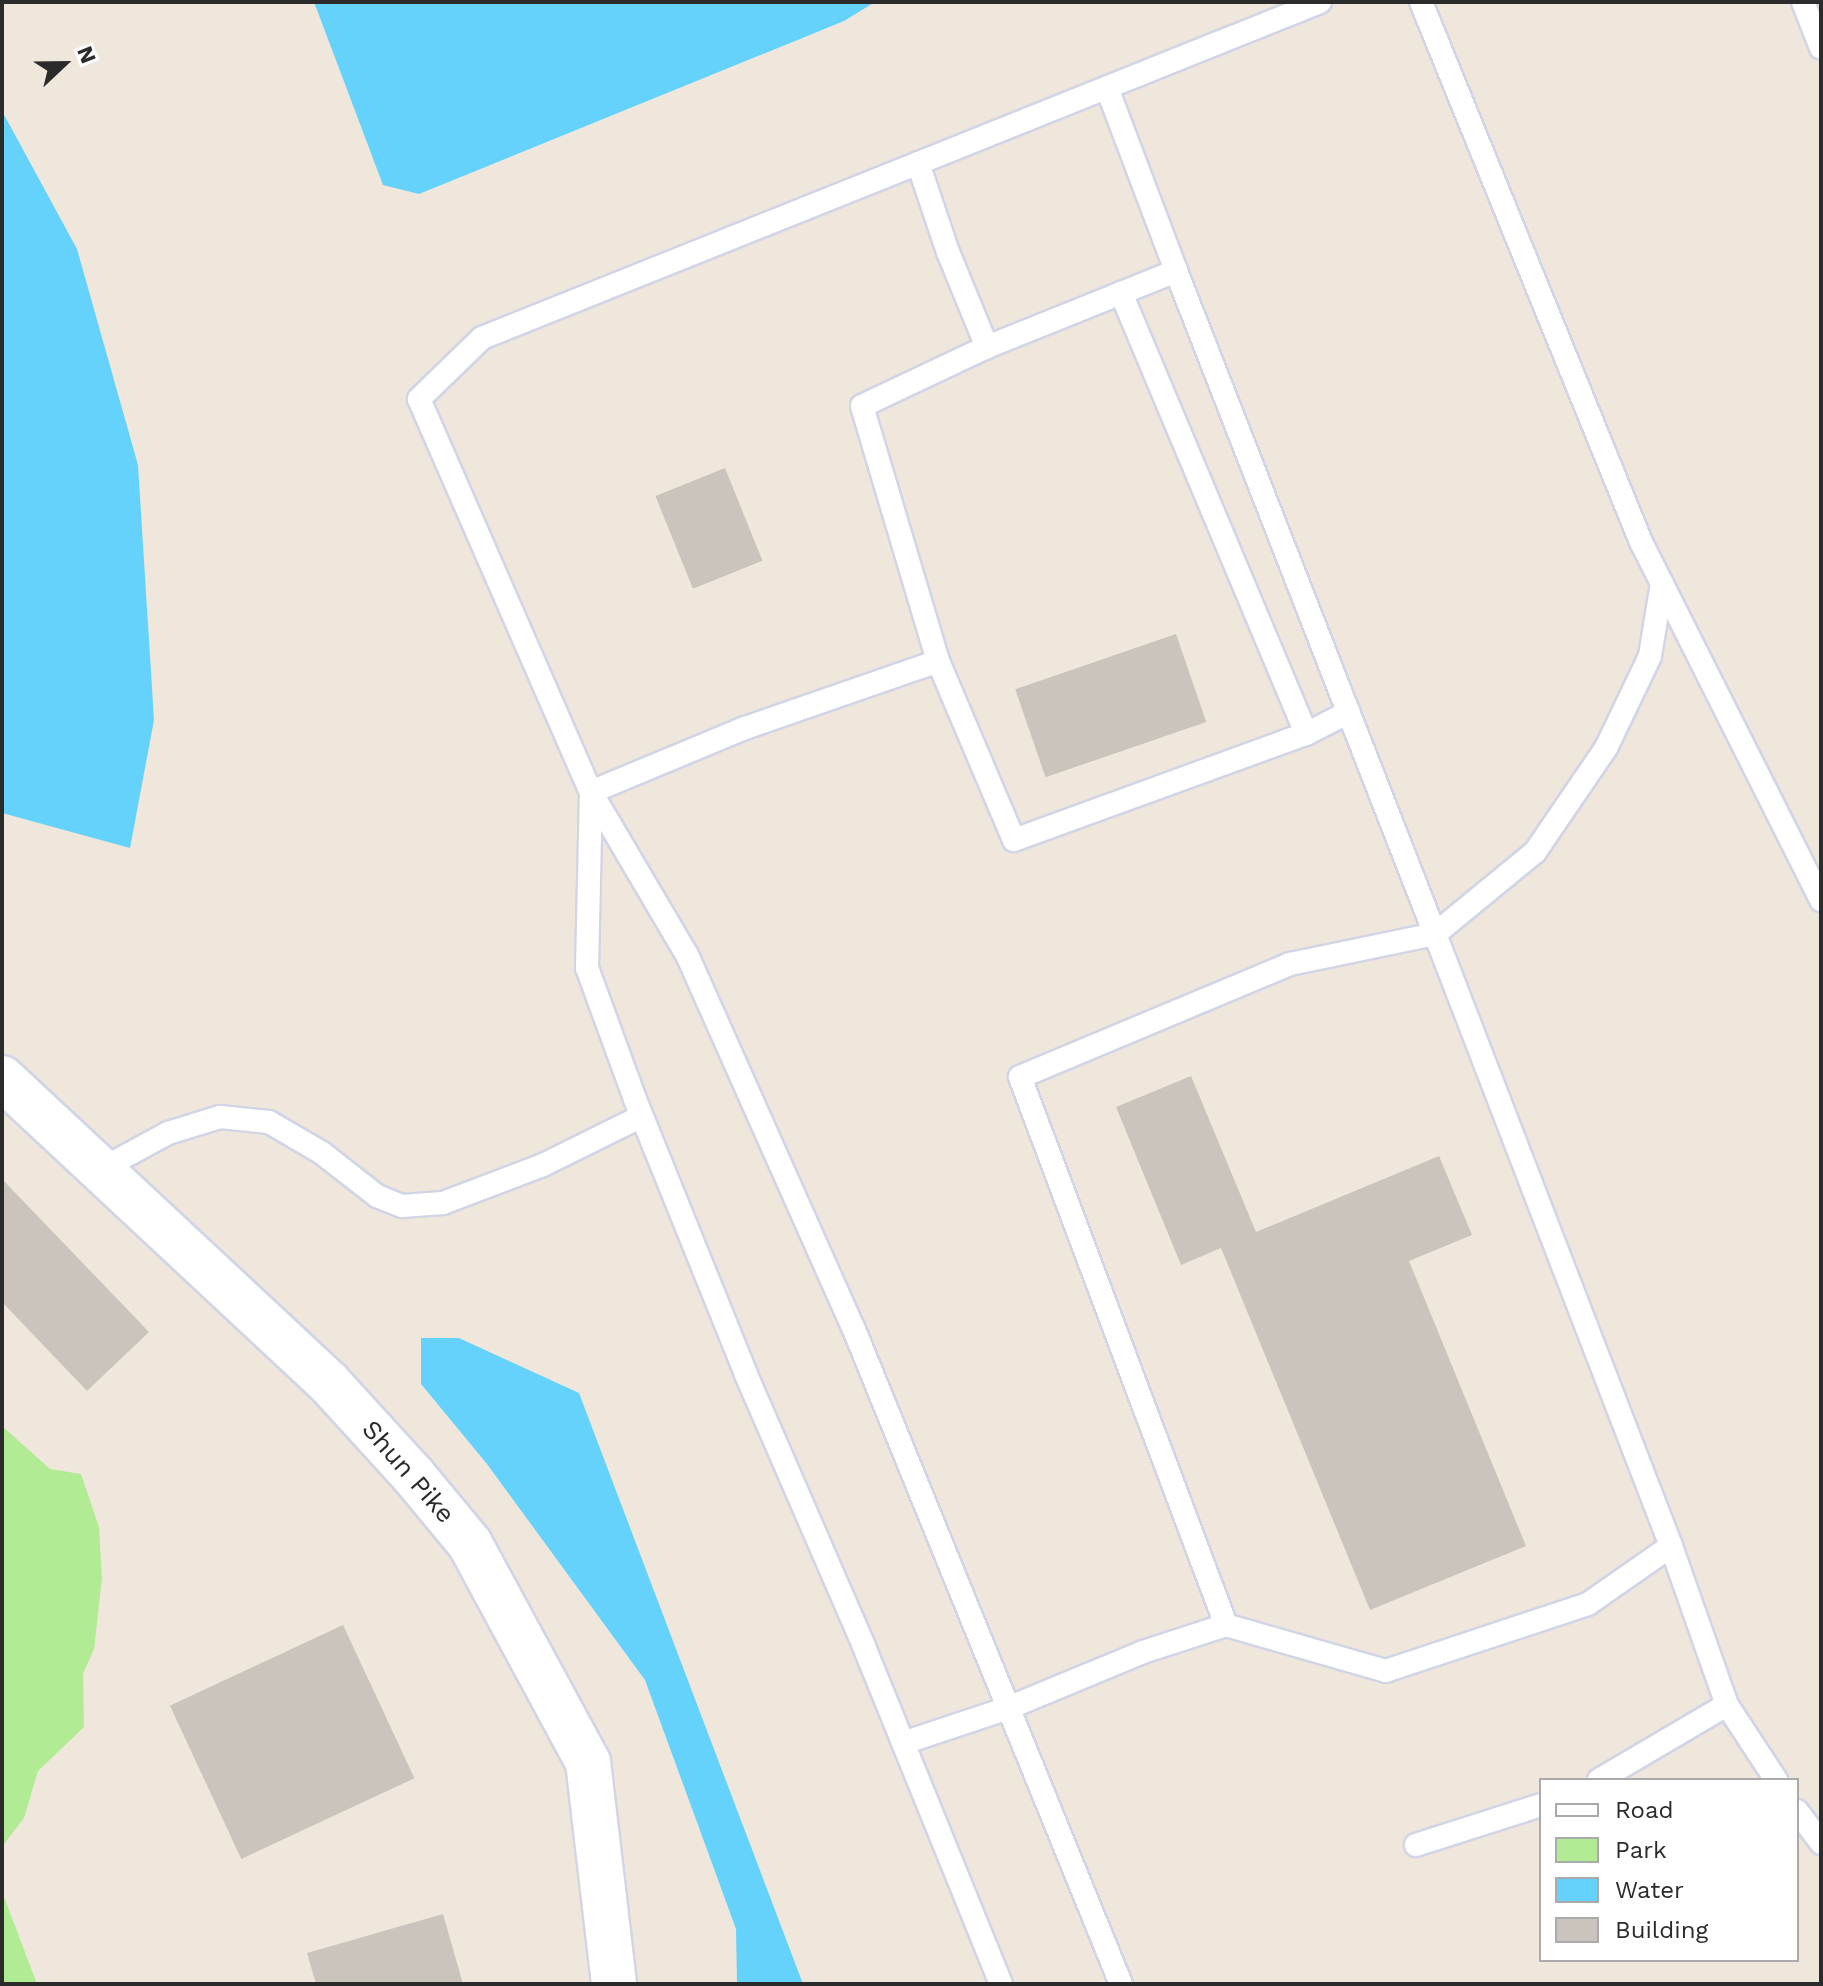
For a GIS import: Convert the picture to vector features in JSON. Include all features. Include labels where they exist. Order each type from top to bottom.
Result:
[{"type":"main road","name":"Shun Pike","points":[[2,1078],[98,1171],[329,1383],[413,1475],[470,1544],[588,1762],[614,1984]]},
{"type":"lane","points":[[1121,1984],[853,1327],[688,957],[591,792],[419,399],[482,338],[1320,2]]},
{"type":"lane","points":[[1421,2],[1641,542],[1821,900]]},
{"type":"lane","points":[[1803,2],[1821,48]]},
{"type":"lane","points":[[1107,88],[1671,1546],[1727,1705],[1775,1778]]},
{"type":"lane","points":[[918,163],[948,252],[987,347]]},
{"type":"lane","points":[[1176,271],[987,347],[862,406],[938,661],[1014,840],[1306,734],[1349,712]]},
{"type":"lane","points":[[1121,293],[1306,734]]},
{"type":"lane","points":[[1226,1625],[1020,1077],[1290,964],[1435,934],[1535,852],[1606,748],[1650,656],[1662,583]]},
{"type":"lane","points":[[591,792],[745,728],[938,661]]},
{"type":"lane","points":[[591,792],[587,968],[642,1116],[746,1374],[903,1743],[1001,1984]]},
{"type":"lane","points":[[98,1171],[168,1133],[220,1117],[269,1122],[322,1153],[377,1196],[402,1206],[443,1203],[543,1165],[642,1116]]},
{"type":"lane","points":[[903,1743],[1008,1708],[1143,1652],[1226,1625],[1386,1671],[1588,1604],[1671,1546]]},
{"type":"lane","points":[[1602,1778],[1727,1705]]},
{"type":"lane","points":[[1416,1845],[1539,1806]]},
{"type":"lane","points":[[1799,1814],[1821,1843]]},
{"type":"green space","points":[[2,1426],[50,1469],[81,1474],[99,1527],[102,1578],[94,1649],[83,1674],[84,1727],[38,1771],[24,1818],[4,1844],[4,1897],[37,1984],[2,1984]]},
{"type":"water","points":[[314,2],[875,2],[844,21],[419,194],[383,185]]},
{"type":"water","points":[[2,111],[77,249],[138,465],[154,720],[130,848],[2,813]]},
{"type":"water","points":[[421,1338],[459,1338],[579,1393],[803,1984],[737,1984],[736,1929],[645,1680],[487,1464],[421,1384]]},
{"type":"building","points":[[725,468],[762,561],[693,589],[655,496]]},
{"type":"building","points":[[1176,634],[1206,722],[1046,777],[1015,689]]},
{"type":"building","points":[[1191,1076],[1256,1232],[1439,1156],[1472,1235],[1409,1261],[1526,1546],[1370,1610],[1221,1248],[1181,1265],[1116,1107]]},
{"type":"building","points":[[2,1179],[149,1332],[87,1391],[2,1302]]},
{"type":"building","points":[[343,1625],[414,1778],[241,1859],[170,1706]]},
{"type":"building","points":[[443,1914],[463,1984],[316,1984],[307,1953]]}]
